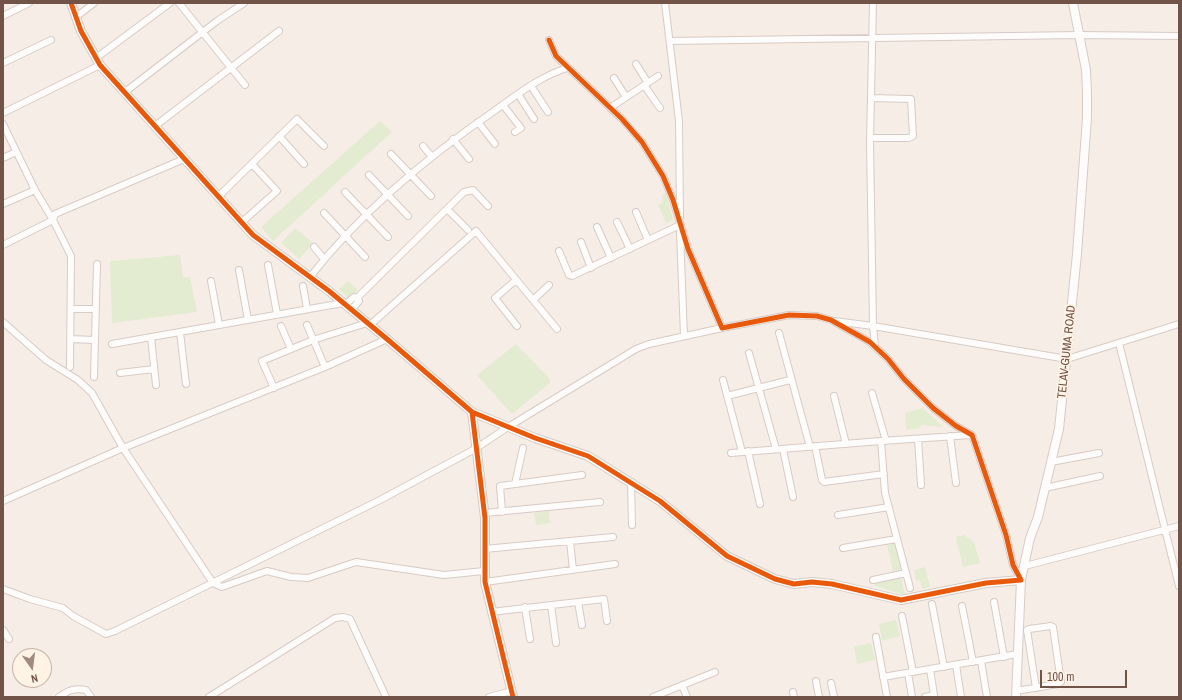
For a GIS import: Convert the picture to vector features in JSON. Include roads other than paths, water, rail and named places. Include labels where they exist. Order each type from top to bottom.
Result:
[{"type":"street","points":[[3,16],[29,3]]},
{"type":"street","points":[[71,3],[81,31],[98,62],[253,235],[310,277],[387,339],[472,412],[508,427],[588,456],[660,501],[727,556],[775,579],[794,584],[812,582],[832,584],[901,600],[986,583],[1021,580],[1013,565],[1006,534],[972,435],[956,426],[933,408],[874,346],[831,320]]},
{"type":"street","points":[[76,17],[94,3]]},
{"type":"street","points":[[3,113],[98,62],[170,3]]},
{"type":"street","points":[[180,3],[245,85]]},
{"type":"street","points":[[125,92],[202,32],[244,3]]},
{"type":"street","points":[[665,3],[679,121],[680,225],[684,336]]},
{"type":"street","points":[[873,3],[870,138],[874,346]]},
{"type":"street","name":"TELAV-GUMA ROAD","points":[[1016,694],[1021,580],[1030,538],[1038,518],[1059,429],[1067,359],[1087,118],[1086,70],[1073,3]]},
{"type":"street","points":[[155,126],[279,31]]},
{"type":"street","points":[[670,41],[872,37],[1079,35],[1179,36]]},
{"type":"street","points":[[3,63],[51,40]]},
{"type":"street","points":[[549,40],[556,56],[610,108],[642,142],[663,176],[673,200],[688,249],[722,328]]},
{"type":"street","points":[[636,64],[660,108]]},
{"type":"street","points":[[310,277],[324,258],[345,236],[432,157],[453,140],[518,94],[554,72],[567,68]]},
{"type":"street","points":[[610,108],[658,76]]},
{"type":"street","points":[[614,78],[626,97]]},
{"type":"street","points":[[532,86],[548,112]]},
{"type":"street","points":[[518,94],[534,119]]},
{"type":"street","points":[[870,138],[909,138],[913,136],[911,99],[871,98]]},
{"type":"street","points":[[503,104],[521,128],[515,132]]},
{"type":"street","points":[[219,196],[297,119],[324,146]]},
{"type":"street","points":[[478,122],[495,144]]},
{"type":"street","points":[[3,124],[35,190],[53,220],[71,256],[70,367]]},
{"type":"street","points":[[279,136],[304,164]]},
{"type":"street","points":[[453,140],[469,159]]},
{"type":"street","points":[[422,146],[432,157]]},
{"type":"street","points":[[3,158],[16,152]]},
{"type":"street","points":[[391,154],[431,196]]},
{"type":"street","points":[[3,244],[53,220],[55,214],[64,209],[184,158]]},
{"type":"street","points":[[242,222],[277,191],[252,164]]},
{"type":"street","points":[[369,175],[408,216]]},
{"type":"street","points":[[3,204],[35,190]]},
{"type":"street","points":[[112,344],[307,309],[346,306],[359,301],[357,298],[447,209],[469,190],[473,190],[488,206]]},
{"type":"street","points":[[345,192],[388,237]]},
{"type":"street","points":[[447,209],[468,230]]},
{"type":"street","points":[[636,212],[648,240]]},
{"type":"street","points":[[324,213],[365,257]]},
{"type":"street","points":[[617,222],[630,249]]},
{"type":"street","points":[[559,251],[569,276],[591,268],[680,225]]},
{"type":"street","points":[[597,227],[611,258]]},
{"type":"street","points":[[274,388],[262,361],[313,340],[368,324],[476,231],[557,329]]},
{"type":"street","points":[[581,242],[591,268]]},
{"type":"street","points":[[314,247],[324,258]]},
{"type":"street","points":[[94,377],[97,264]]},
{"type":"street","points":[[268,264],[277,314]]},
{"type":"street","points":[[239,270],[248,320]]},
{"type":"street","points":[[516,280],[495,298],[517,326]]},
{"type":"street","points":[[210,281],[219,325]]},
{"type":"street","points":[[302,286],[307,309]]},
{"type":"street","points":[[533,300],[549,286]]},
{"type":"street","points":[[71,309],[95,310]]},
{"type":"street","points":[[3,596],[6,590],[63,608],[73,616],[106,634],[142,619],[213,582],[380,500],[475,449],[508,427],[636,349],[684,336],[789,315],[817,316],[831,320],[1067,359],[1179,324]]},
{"type":"street","points":[[3,322],[46,360],[86,386],[100,405],[123,448],[213,582],[222,586],[267,571],[291,577],[308,578],[356,562],[444,575],[484,571]]},
{"type":"street","points":[[307,325],[325,367]]},
{"type":"street","points":[[282,326],[291,349]]},
{"type":"street","points":[[180,332],[186,384]]},
{"type":"street","points":[[779,333],[790,380],[813,447],[822,480],[824,482],[884,474]]},
{"type":"street","points":[[151,337],[156,385]]},
{"type":"street","points":[[71,339],[94,340]]},
{"type":"street","points":[[3,501],[123,448],[325,367],[387,339]]},
{"type":"street","points":[[1119,343],[1179,586]]},
{"type":"street","points":[[749,353],[776,449]]},
{"type":"street","points":[[120,373],[154,369]]},
{"type":"street","points":[[723,380],[760,504]]},
{"type":"street","points":[[727,396],[790,380]]},
{"type":"street","points":[[872,393],[884,441],[884,474],[889,507],[910,588]]},
{"type":"street","points":[[834,396],[846,444]]},
{"type":"street","points":[[472,412],[475,449],[484,513],[485,582],[491,612],[513,694],[489,697]]},
{"type":"street","points":[[731,453],[972,435]]},
{"type":"street","points":[[950,436],[956,483]]},
{"type":"street","points":[[918,439],[921,485]]},
{"type":"street","points":[[515,484],[523,448]]},
{"type":"street","points":[[783,449],[793,497]]},
{"type":"street","points":[[1051,462],[1098,453]]},
{"type":"street","points":[[502,512],[500,486],[582,475]]},
{"type":"street","points":[[1045,488],[1100,476]]},
{"type":"street","points":[[630,482],[632,525]]},
{"type":"street","points":[[484,513],[600,502]]},
{"type":"street","points":[[838,515],[889,507]]},
{"type":"street","points":[[1025,566],[1179,526]]},
{"type":"street","points":[[484,549],[613,537]]},
{"type":"street","points":[[843,548],[897,539]]},
{"type":"street","points":[[570,541],[573,570]]},
{"type":"street","points":[[485,582],[615,564]]},
{"type":"street","points":[[873,580],[906,573]]},
{"type":"street","points":[[491,612],[604,599],[607,620]]},
{"type":"street","points":[[578,602],[582,625]]},
{"type":"street","points":[[994,602],[1004,657]]},
{"type":"street","points":[[932,604],[944,667]]},
{"type":"street","points":[[551,605],[556,643]]},
{"type":"street","points":[[962,606],[973,662]]},
{"type":"street","points":[[525,607],[530,640]]},
{"type":"street","points":[[902,616],[912,697]]},
{"type":"street","points":[[209,697],[335,618],[343,617],[350,619],[386,697]]},
{"type":"street","points":[[1016,694],[1036,688],[1058,684],[1060,682],[1053,627],[1051,626],[1028,630],[1036,688]]},
{"type":"street","points":[[3,630],[9,639]]},
{"type":"street","points":[[876,637],[887,697]]},
{"type":"street","points":[[883,678],[1017,654]]},
{"type":"street","points":[[981,660],[987,697]]},
{"type":"street","points":[[956,665],[960,697]]},
{"type":"street","points":[[925,697],[934,695],[930,669]]},
{"type":"street","points":[[653,697],[715,672]]},
{"type":"street","points":[[816,681],[819,697]]},
{"type":"street","points":[[831,683],[834,697]]},
{"type":"street","points":[[682,685],[687,697]]},
{"type":"street","points":[[59,697],[68,690],[76,688],[86,690],[91,697]]}]
